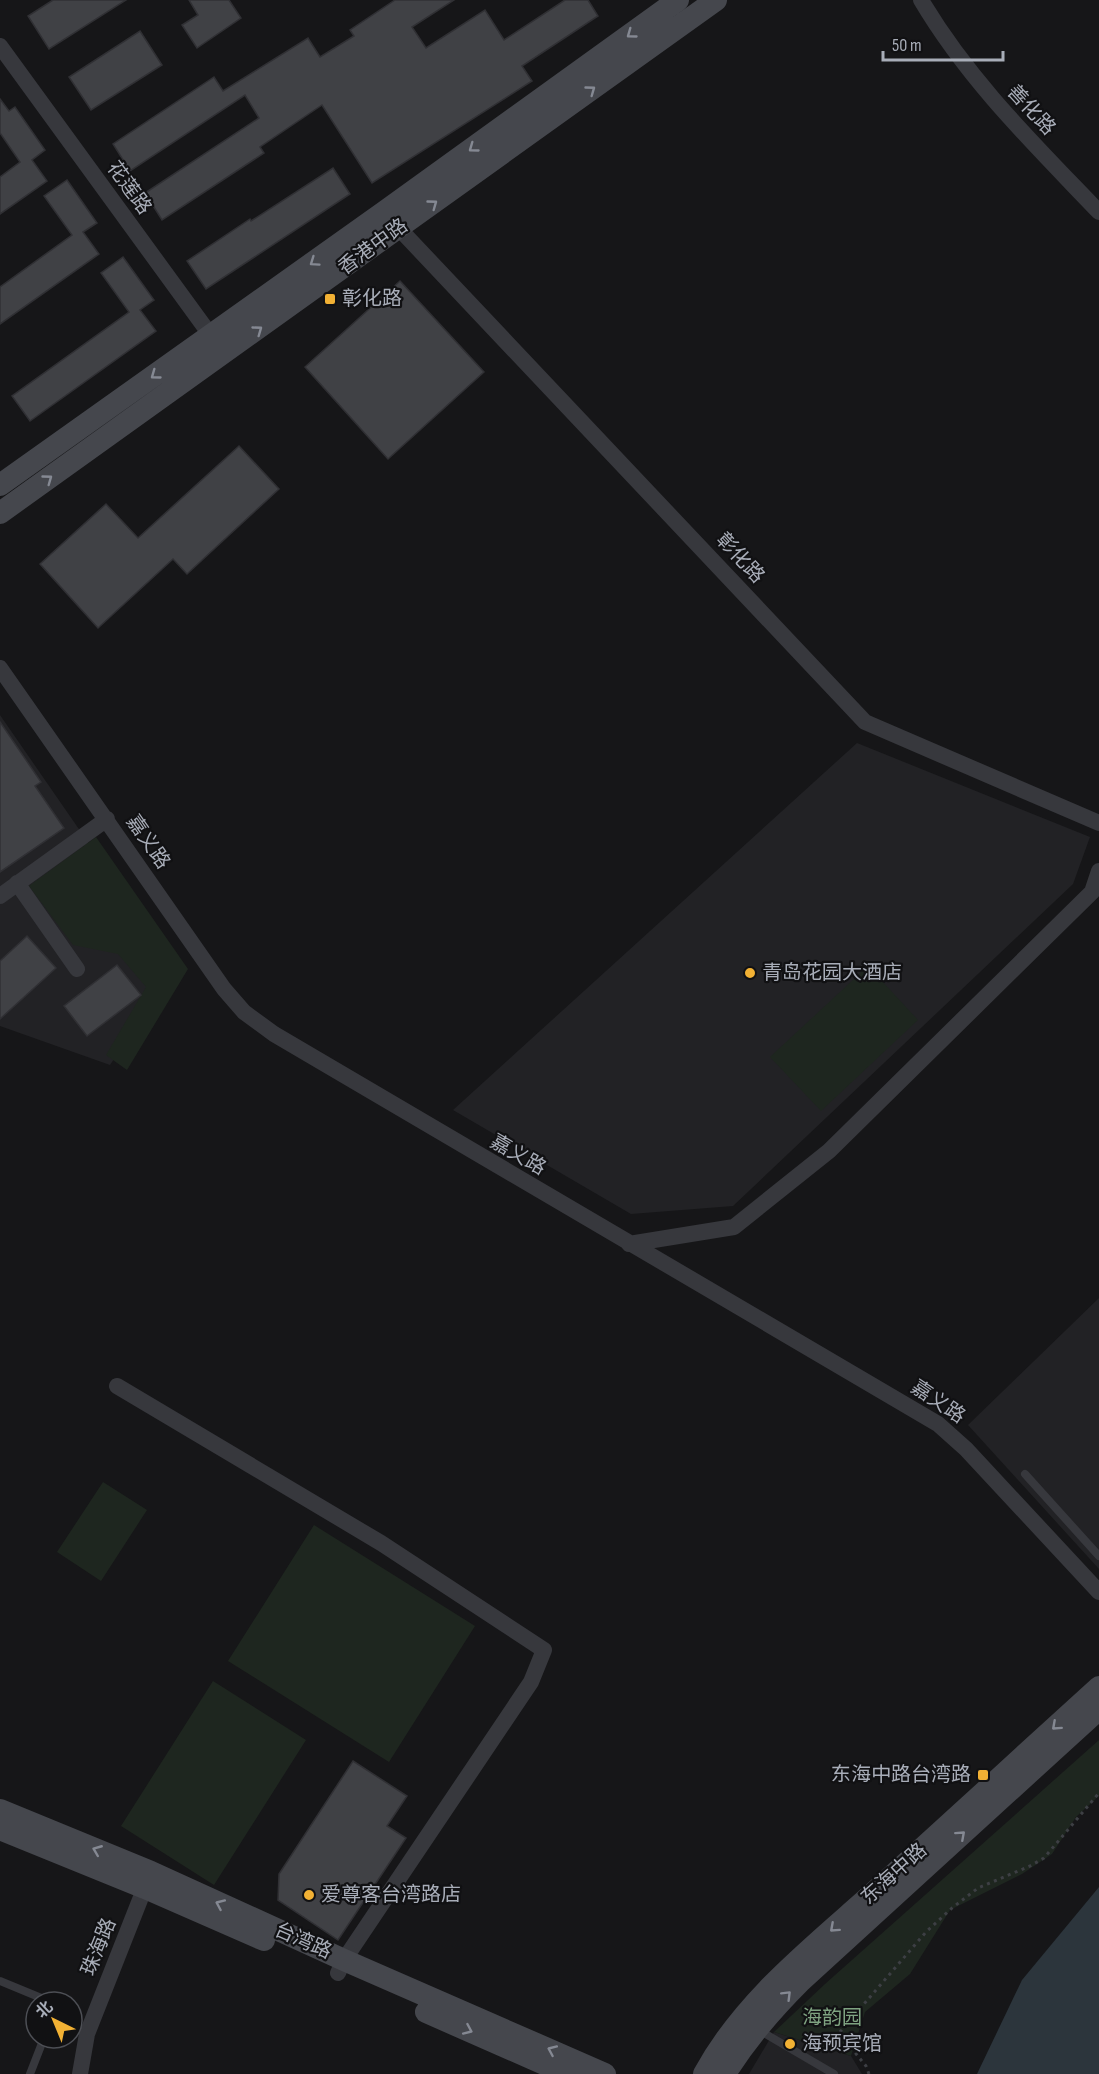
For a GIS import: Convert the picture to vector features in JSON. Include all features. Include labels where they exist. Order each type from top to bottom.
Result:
[{"type":"main road","name":"香港中路","points":[[0,513],[224,353],[392,220],[678,0]]},
{"type":"main road","name":"香港中路","points":[[0,485],[210,336],[392,220],[716,0]]},
{"type":"main road","name":"东海中路","points":[[704,2074],[734,2028],[785,1972],[1099,1687]]},
{"type":"main road","name":"东海中路","points":[[725,2074],[773,2009],[800,1982],[1099,1710]]},
{"type":"main road","name":"台湾路","points":[[0,1810],[567,2074]]},
{"type":"main road","name":"台湾路","points":[[0,1828],[148,1880]]},
{"type":"main road","name":"台湾路","points":[[341,1967],[508,2030],[606,2074]]},
{"type":"street","name":"善化路","points":[[921,0],[942,36],[992,99],[1099,212]]},
{"type":"street","name":"花莲路","points":[[0,46],[224,353]]},
{"type":"street","name":"彰化路","points":[[392,220],[865,722],[1099,823]]},
{"type":"street","name":"嘉义路","points":[[0,668],[224,989],[254,1021],[404,1112],[938,1424],[966,1449],[1099,1592]]},
{"type":"street","points":[[0,896],[107,819]]},
{"type":"street","points":[[629,1244],[734,1227],[837,1143],[1092,892],[1099,871]]},
{"type":"street","points":[[17,883],[77,969]]},
{"type":"street","points":[[117,1386],[381,1543],[544,1650],[531,1682],[341,1967]]},
{"type":"street","name":"珠海路","points":[[80,2074],[87,2034],[148,1880]]},
{"type":"lane","points":[[1025,1474],[1099,1556]]},
{"type":"lane","points":[[0,1981],[24,1991]]},
{"type":"lane","points":[[757,2029],[834,2074]]},
{"type":"lane","points":[[30,2074],[39,2050]]},
{"type":"path","points":[[869,2074],[866,2066],[839,2033],[926,1932],[978,1888],[1044,1858],[1099,1793]]},
{"type":"shaded area","points":[[0,715],[175,968],[110,1065],[0,1026]]},
{"type":"shaded area","points":[[857,743],[1090,837],[1073,884],[733,1206],[631,1214],[453,1110]]},
{"type":"shaded area","points":[[1099,1298],[1099,1569],[968,1425]]},
{"type":"shaded area","points":[[1099,1887],[1099,2074],[977,2074],[1022,1980]]},
{"type":"shaded area","name":"海预宾馆","points":[[774,2032],[851,2056],[862,2074],[749,2074]]},
{"type":"green space","points":[[96,837],[188,969],[127,1070],[106,1055],[146,987],[118,954],[73,945],[29,886]]},
{"type":"green space","points":[[868,966],[918,1020],[821,1111],[770,1057]]},
{"type":"green space","points":[[103,1482],[147,1510],[101,1581],[57,1552]]},
{"type":"green space","points":[[314,1525],[475,1626],[389,1762],[228,1661]]},
{"type":"green space","points":[[213,1681],[306,1740],[214,1885],[121,1826]]},
{"type":"green space","name":"海韵园","points":[[1099,1740],[1099,1796],[1076,1817],[1052,1854],[1022,1874],[950,1910],[910,1974],[865,2012],[851,2056],[774,2032],[825,1984]]},
{"type":"building","points":[[53,0],[126,0],[49,49],[28,16]]},
{"type":"building","points":[[189,0],[229,0],[241,18],[197,48],[182,25],[198,15]]},
{"type":"building","points":[[395,0],[454,0],[412,27],[426,48],[485,10],[504,40],[565,0],[588,0],[598,16],[522,66],[532,81],[372,183],[322,105],[260,147],[264,153],[162,220],[145,193],[259,118],[245,95],[130,171],[113,144],[214,77],[223,91],[308,38],[320,57],[354,36],[350,30]]},
{"type":"building","points":[[140,31],[162,65],[91,110],[69,77]]},
{"type":"building","points":[[0,99],[9,111],[15,107],[45,150],[32,160],[47,181],[0,214],[0,177],[20,162],[0,133]]},
{"type":"building","points":[[333,168],[350,194],[206,289],[187,261]]},
{"type":"building","points":[[67,180],[97,223],[83,232],[99,254],[0,324],[0,287],[72,235],[44,196]]},
{"type":"building","points":[[123,257],[154,300],[140,310],[156,331],[30,421],[12,396],[129,312],[101,273]]},
{"type":"building","points":[[400,281],[484,372],[388,459],[305,367]]},
{"type":"building","points":[[239,446],[279,489],[187,574],[173,559],[98,628],[40,564],[106,504],[138,538]]},
{"type":"building","points":[[0,722],[41,782],[35,786],[64,828],[0,872]]},
{"type":"building","points":[[27,936],[56,968],[0,1019],[0,961]]},
{"type":"building","points":[[117,965],[141,995],[87,1036],[64,1006]]},
{"type":"building","points":[[353,1761],[407,1796],[387,1826],[406,1838],[338,1940],[278,1900],[279,1874]]},
{"type":"place","name":"彰化路","points":[[330,299]]},
{"type":"place","name":"青岛花园大酒店","points":[[750,973]]},
{"type":"place","name":"东海中路台湾路","points":[[983,1775]]},
{"type":"place","name":"爱尊客台湾路店","points":[[309,1895]]},
{"type":"place","name":"海预宾馆","points":[[790,2044]]}]
